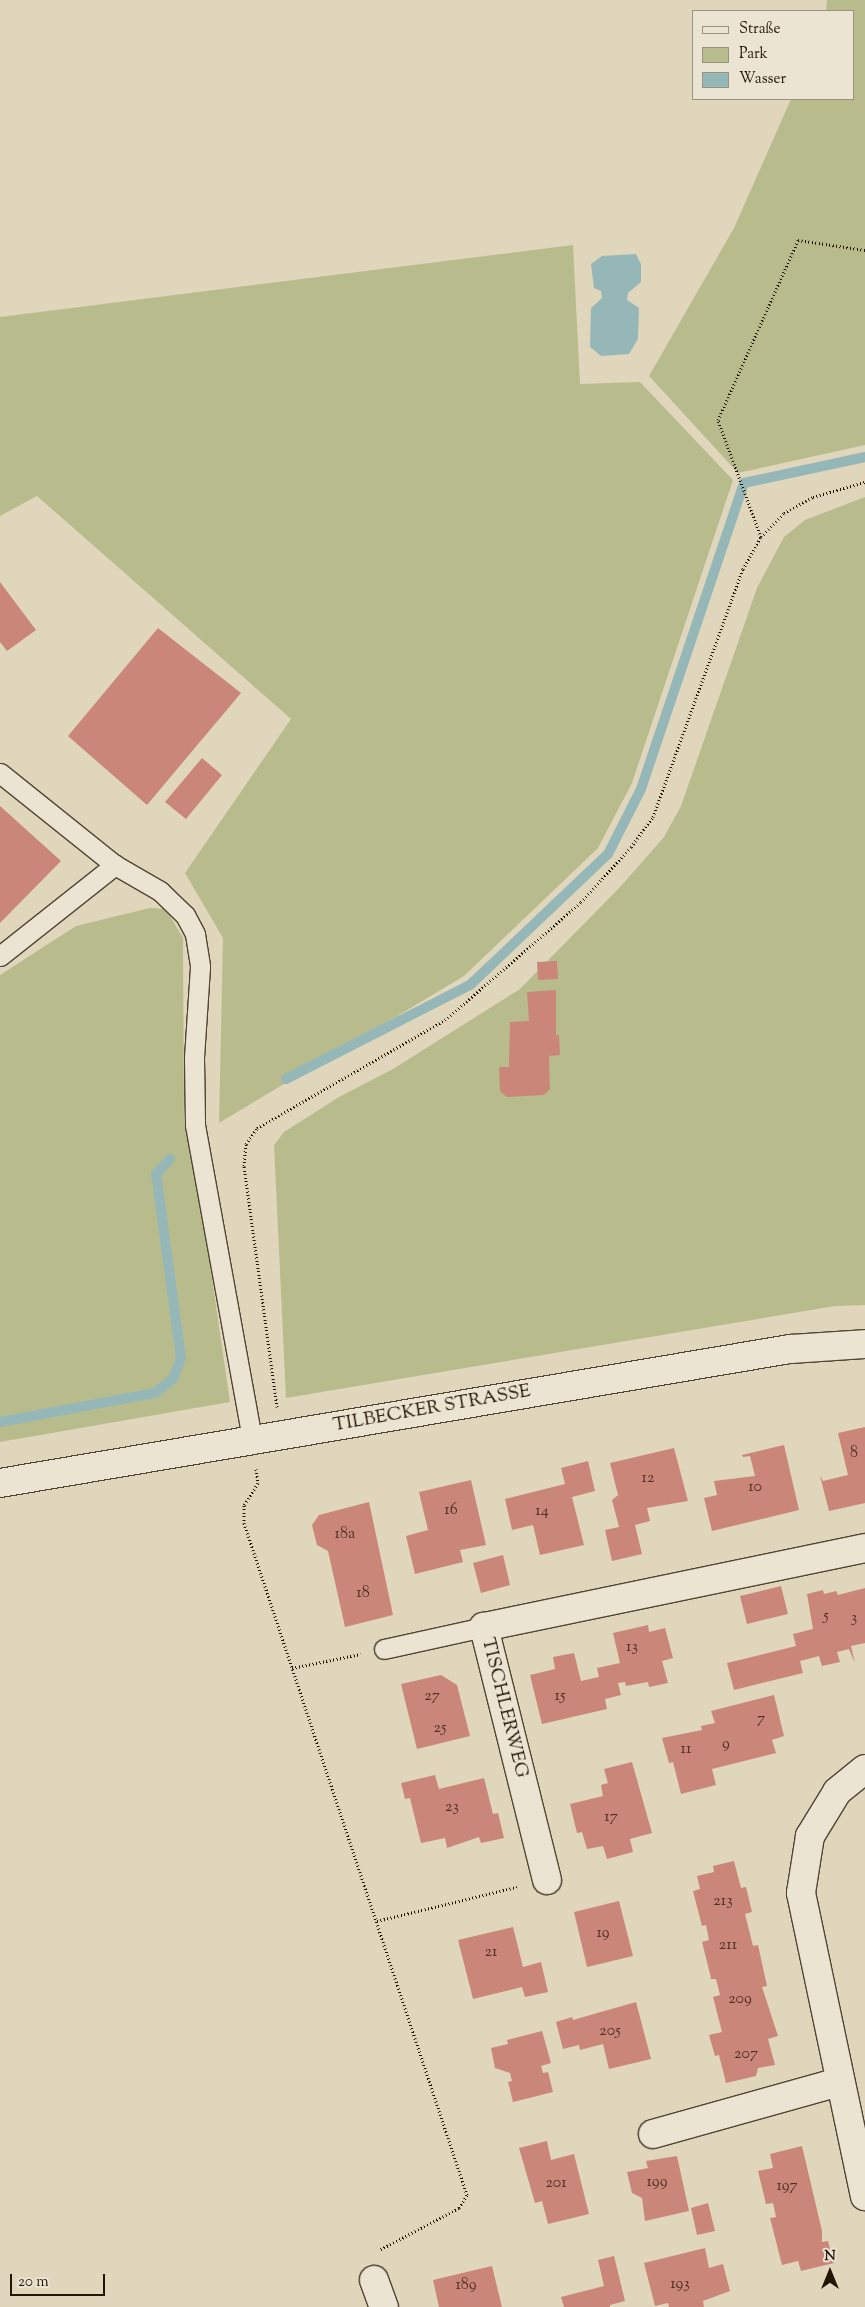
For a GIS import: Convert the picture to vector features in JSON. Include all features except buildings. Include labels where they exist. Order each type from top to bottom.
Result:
[{"type":"street","name":"TILBECKER STRASSE","points":[[0,1483],[790,1349],[865,1344]]},
{"type":"street","name":"TISCHLERWEG","points":[[547,1880],[484,1627],[865,1548]]},
{"type":"street","points":[[865,1770],[837,1792],[810,1836],[801,1893],[839,2082],[861,2153],[865,2196]]},
{"type":"street","points":[[653,2134],[839,2082]]},
{"type":"street","points":[[374,2280],[384,2307]]},
{"type":"lane","points":[[0,773],[115,865],[160,891],[185,915],[195,934],[200,967],[194,1058],[195,1125],[252,1439]]},
{"type":"lane","points":[[0,956],[115,865]]},
{"type":"lane","points":[[384,1649],[484,1627]]},
{"type":"path","points":[[761,537],[718,420],[798,240],[865,250]]},
{"type":"path","points":[[278,1410],[245,1176],[246,1144],[257,1128],[445,1020],[581,902],[631,848],[653,818],[743,569],[761,537],[784,513],[813,497],[865,482]]},
{"type":"path","points":[[252,1439],[258,1483],[244,1505],[244,1523],[467,2196],[459,2208],[370,2254],[374,2280]]},
{"type":"path","points":[[292,1668],[384,1649]]},
{"type":"path","points":[[377,1921],[547,1880]]},
{"type":"green space","points":[[827,0],[865,0],[865,445],[738,473],[649,376],[734,228],[791,100],[855,100],[855,10],[826,10]]},
{"type":"green space","points":[[573,245],[580,384],[640,382],[733,480],[632,783],[598,848],[464,976],[219,1123],[223,938],[185,873],[291,719],[37,496],[0,516],[0,317]]},
{"type":"green space","points":[[865,497],[865,1305],[835,1306],[286,1398],[274,1145],[284,1132],[339,1097],[393,1069],[520,989],[621,886],[664,837],[681,806],[757,588],[784,537],[805,520]]},
{"type":"green space","points":[[150,908],[166,909],[183,938],[184,1117],[202,1209],[230,1402],[0,1442],[0,975],[76,926]]},
{"type":"water","points":[[636,254],[641,264],[641,282],[628,293],[627,300],[639,308],[638,339],[629,354],[601,356],[590,347],[591,308],[602,298],[601,291],[594,288],[591,264],[602,256]]},
{"type":"waterway","points":[[286,1079],[470,985],[608,854],[641,789],[744,483],[865,457]]},
{"type":"waterway","points":[[0,1422],[155,1393],[173,1379],[181,1358],[156,1174],[170,1159]]}]
